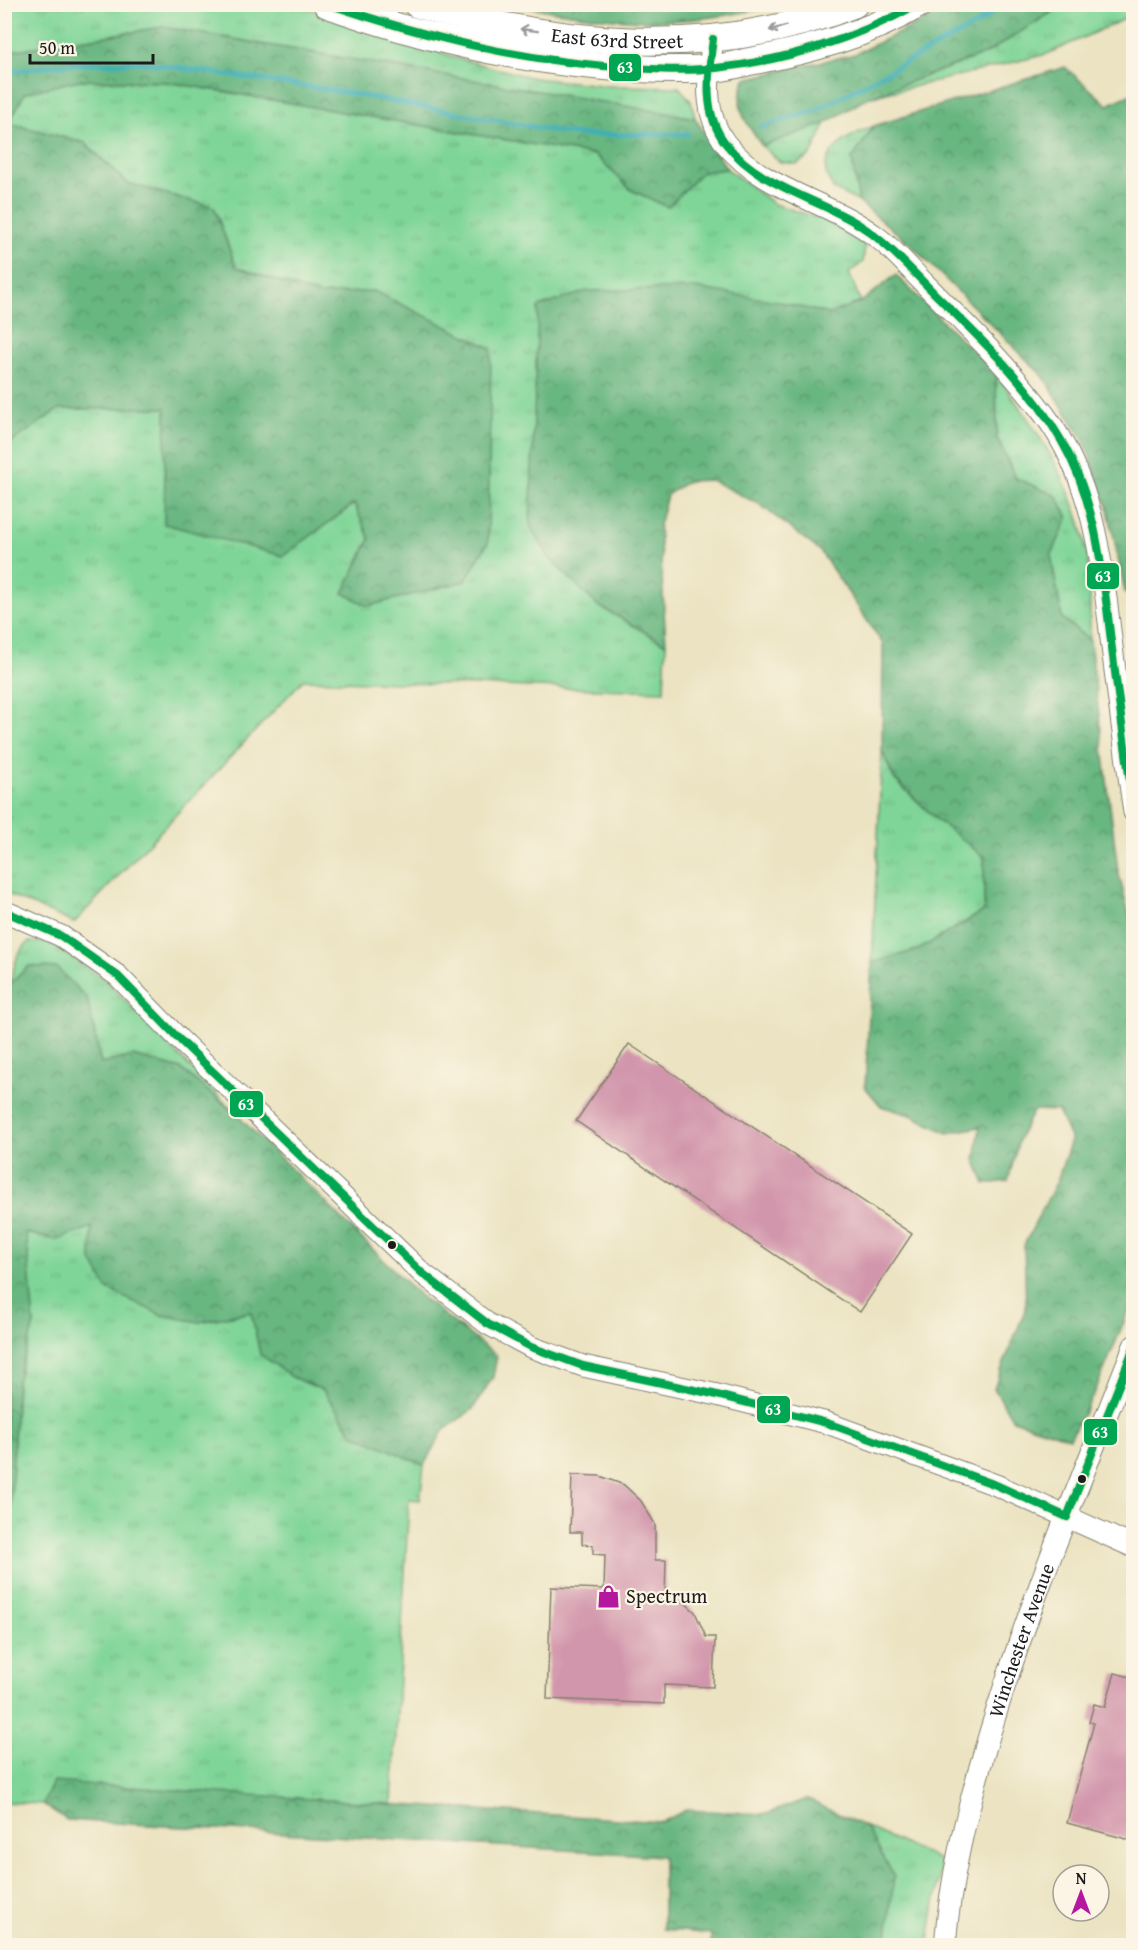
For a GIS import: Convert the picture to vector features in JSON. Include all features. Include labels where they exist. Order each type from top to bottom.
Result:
[{"type":"main road","name":"East 63rd Street","points":[[327,4],[375,21],[525,56],[615,68],[709,69],[814,48],[866,30],[919,4]]},
{"type":"main road","name":"East 63rd Street","points":[[417,4],[501,26],[606,40],[713,39],[758,34],[831,14],[854,4]]},
{"type":"street","points":[[713,39],[709,69],[709,102],[714,124],[727,144],[757,173],[796,195],[841,213],[877,236],[1003,361],[1046,416],[1073,463],[1089,506],[1100,550],[1134,812]]},
{"type":"street","points":[[5,915],[62,936],[118,976],[180,1040],[422,1273],[488,1324],[531,1347],[583,1366],[713,1394],[826,1423],[996,1485],[1134,1548]]},
{"type":"street","name":"Winchester Avenue","points":[[945,1946],[947,1920],[972,1793],[1009,1667],[1134,1346]]},
{"type":"green space","points":[[782,4],[715,17],[663,21],[596,17],[514,5]]},
{"type":"green space","points":[[5,5],[295,5],[397,36],[456,58],[534,78],[611,86],[679,87],[691,101],[695,118],[163,27],[5,52]]},
{"type":"green space","points":[[956,5],[1063,5],[987,53],[867,98],[826,123],[762,146],[746,122],[740,99],[745,79],[855,54]]},
{"type":"green space","points":[[1063,5],[1133,5],[1133,15],[1047,54],[867,98],[987,53]]},
{"type":"green space","points":[[163,27],[695,118],[727,169],[702,172],[668,207],[631,190],[595,155],[167,82],[79,80],[25,93],[9,123],[85,143],[127,183],[214,207],[236,267],[319,295],[374,291],[491,348],[488,543],[465,581],[368,606],[343,593],[370,539],[354,504],[283,556],[164,524],[166,408],[59,409],[5,447],[5,52]]},
{"type":"green space","points":[[1065,67],[1108,105],[1133,93],[1133,601],[1125,592],[1108,509],[1085,443],[1044,377],[909,243],[859,202],[852,159],[874,126]]},
{"type":"green space","points":[[79,80],[167,82],[595,155],[631,190],[702,172],[727,169],[774,204],[824,220],[865,245],[863,262],[849,273],[861,302],[829,314],[776,301],[597,605],[666,644],[664,691],[303,680],[74,923],[5,893],[4,447],[59,409],[166,408],[283,556],[354,504],[370,539],[343,593],[465,581],[374,291],[319,295],[236,267],[214,207],[127,183],[85,143],[9,123],[25,92]]},
{"type":"green space","points":[[826,123],[811,155],[797,164],[780,162],[762,146]]},
{"type":"green space","points":[[874,126],[852,159],[859,202],[833,189],[826,172],[826,163],[835,148],[842,142]]},
{"type":"green space","points":[[896,275],[996,374],[997,438],[1015,478],[1057,496],[1068,518],[1051,556],[1062,618],[1090,641],[1118,871],[1133,929],[1133,1300],[1094,1394],[1070,1438],[1013,1420],[994,1388],[1026,1308],[1024,1245],[1057,1181],[1071,1140],[1058,1111],[1034,1110],[1020,1136],[1008,1181],[985,1184],[975,1159],[980,1127],[947,1133],[913,1116],[881,1106],[865,1087],[872,963],[920,949],[984,911],[984,857],[936,819],[894,778],[882,751],[883,644],[820,551],[759,504],[711,480],[688,481],[667,495],[659,525],[666,644],[597,605],[549,558],[530,525],[538,307],[587,291],[695,288],[776,301],[829,314],[861,302]]},
{"type":"green space","points":[[996,374],[1026,415],[1064,481],[1074,504],[1082,528],[1089,564],[1090,641],[1062,618],[1051,556],[1068,518],[1057,496],[1016,478],[997,438]]},
{"type":"green space","points":[[882,751],[894,779],[936,819],[984,857],[984,911],[920,949],[872,963]]},
{"type":"green space","points":[[28,942],[48,942],[105,980],[235,1113],[181,1069],[133,1056],[101,1064],[87,998],[29,966],[9,985],[18,954]]},
{"type":"green space","points":[[29,966],[57,968],[87,998],[101,1064],[132,1056],[181,1069],[235,1113],[420,1296],[497,1356],[493,1377],[473,1409],[443,1431],[424,1465],[353,1434],[323,1390],[292,1377],[260,1354],[251,1312],[199,1322],[161,1315],[107,1289],[91,1258],[92,1227],[57,1240],[26,1233],[34,1325],[17,1381],[9,1540],[5,1540],[5,1045],[9,985]]},
{"type":"green space","points":[[93,1226],[91,1258],[199,1322],[251,1312],[292,1377],[323,1390],[353,1434],[424,1465],[420,1500],[409,1499],[392,1804],[53,1783],[43,1804],[5,1802],[4,1540],[9,1540],[17,1381],[34,1325],[25,1233],[57,1240]]},
{"type":"green space","points":[[53,1782],[662,1822],[686,1810],[766,1814],[807,1799],[866,1827],[894,1876],[886,1945],[711,1945],[711,1934],[663,1929],[663,1856],[67,1820],[43,1804]]},
{"type":"green space","points":[[866,1827],[942,1861],[928,1945],[886,1945],[893,1876]]},
{"type":"building","points":[[629,1044],[912,1234],[860,1312],[576,1121]]},
{"type":"building","name":"Spectrum","points":[[572,1475],[600,1476],[624,1485],[641,1501],[655,1524],[655,1560],[666,1560],[665,1602],[684,1602],[695,1612],[706,1637],[715,1637],[713,1687],[664,1685],[664,1704],[547,1699],[551,1587],[604,1589],[605,1555],[593,1554],[593,1545],[582,1544],[582,1532],[570,1532]]},
{"type":"building","points":[[1115,1673],[1134,1678],[1134,1841],[1067,1823],[1094,1723],[1089,1722],[1094,1704],[1105,1707]]},
{"type":"waterway","points":[[761,127],[816,110],[976,25],[1003,4]]},
{"type":"waterway","points":[[4,73],[55,65],[141,62],[343,92],[578,135],[688,134]]},
{"type":"transit line","name":"63","points":[[328,4],[403,28],[517,55],[595,65],[675,70],[742,65],[794,54],[870,27],[918,4]]},
{"type":"transit line","name":"63","points":[[713,39],[709,80],[710,107],[718,132],[726,144],[739,158],[771,181],[858,224],[889,248],[1003,362],[1034,400],[1061,440],[1083,489],[1097,541],[1134,809]]},
{"type":"transit line","name":"63","points":[[4,911],[61,936],[118,976],[180,1040],[422,1273],[488,1324],[531,1347],[583,1366],[713,1394],[827,1423],[996,1485],[1067,1517]]},
{"type":"transit line","name":"63","points":[[1067,1517],[1134,1347]]},
{"type":"place","name":"Spectrum","points":[[608,1596]]}]
